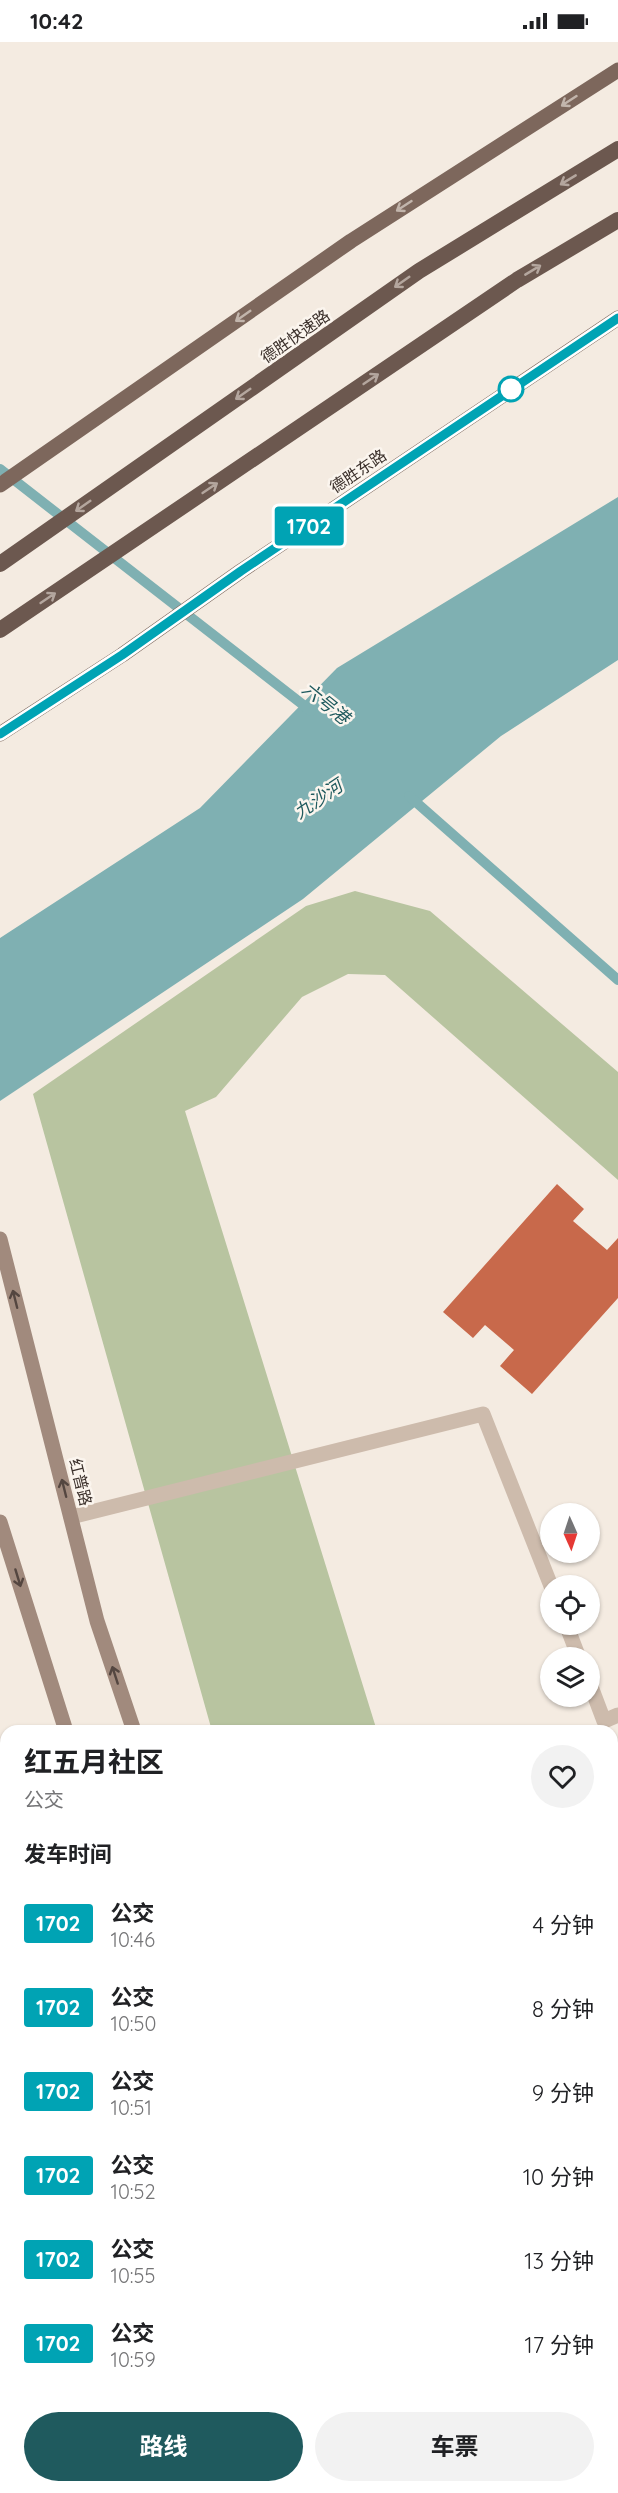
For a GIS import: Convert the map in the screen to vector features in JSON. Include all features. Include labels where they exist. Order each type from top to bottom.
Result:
[{"type":"highway","name":"德胜快速路","points":[[0,564],[419,271],[618,149]]},
{"type":"highway","points":[[0,630],[517,280],[618,220]]},
{"type":"main road","points":[[0,485],[351,241],[618,70]]},
{"type":"main road","name":"德胜东路","points":[[0,735],[122,655],[241,571],[618,318]]},
{"type":"main road","name":"红普路","points":[[0,1239],[98,1621],[132,1725]]},
{"type":"main road","points":[[0,1522],[64,1725]]},
{"type":"street","points":[[71,1517],[483,1414],[546,1575]]},
{"type":"street","points":[[599,1707],[604,1720],[618,1715]]},
{"type":"green space","points":[[355,891],[430,911],[618,1072],[618,1180],[385,975],[348,974],[302,997],[216,1097],[185,1111],[375,1725],[210,1725],[33,1094],[306,906]]},
{"type":"water","name":"九沙河","points":[[618,497],[618,660],[501,736],[303,899],[0,1101],[0,938],[200,808],[337,668]]},
{"type":"building","points":[[557,1184],[584,1209],[573,1221],[607,1250],[618,1238],[618,1298],[532,1394],[500,1366],[514,1350],[485,1325],[473,1338],[443,1312]]},
{"type":"waterway","name":"六号港","points":[[0,469],[311,711]]},
{"type":"waterway","name":"六号港","points":[[409,796],[618,980]]},
{"type":"bus line","name":"1702","points":[[0,734],[122,655],[241,571],[618,318]]}]
